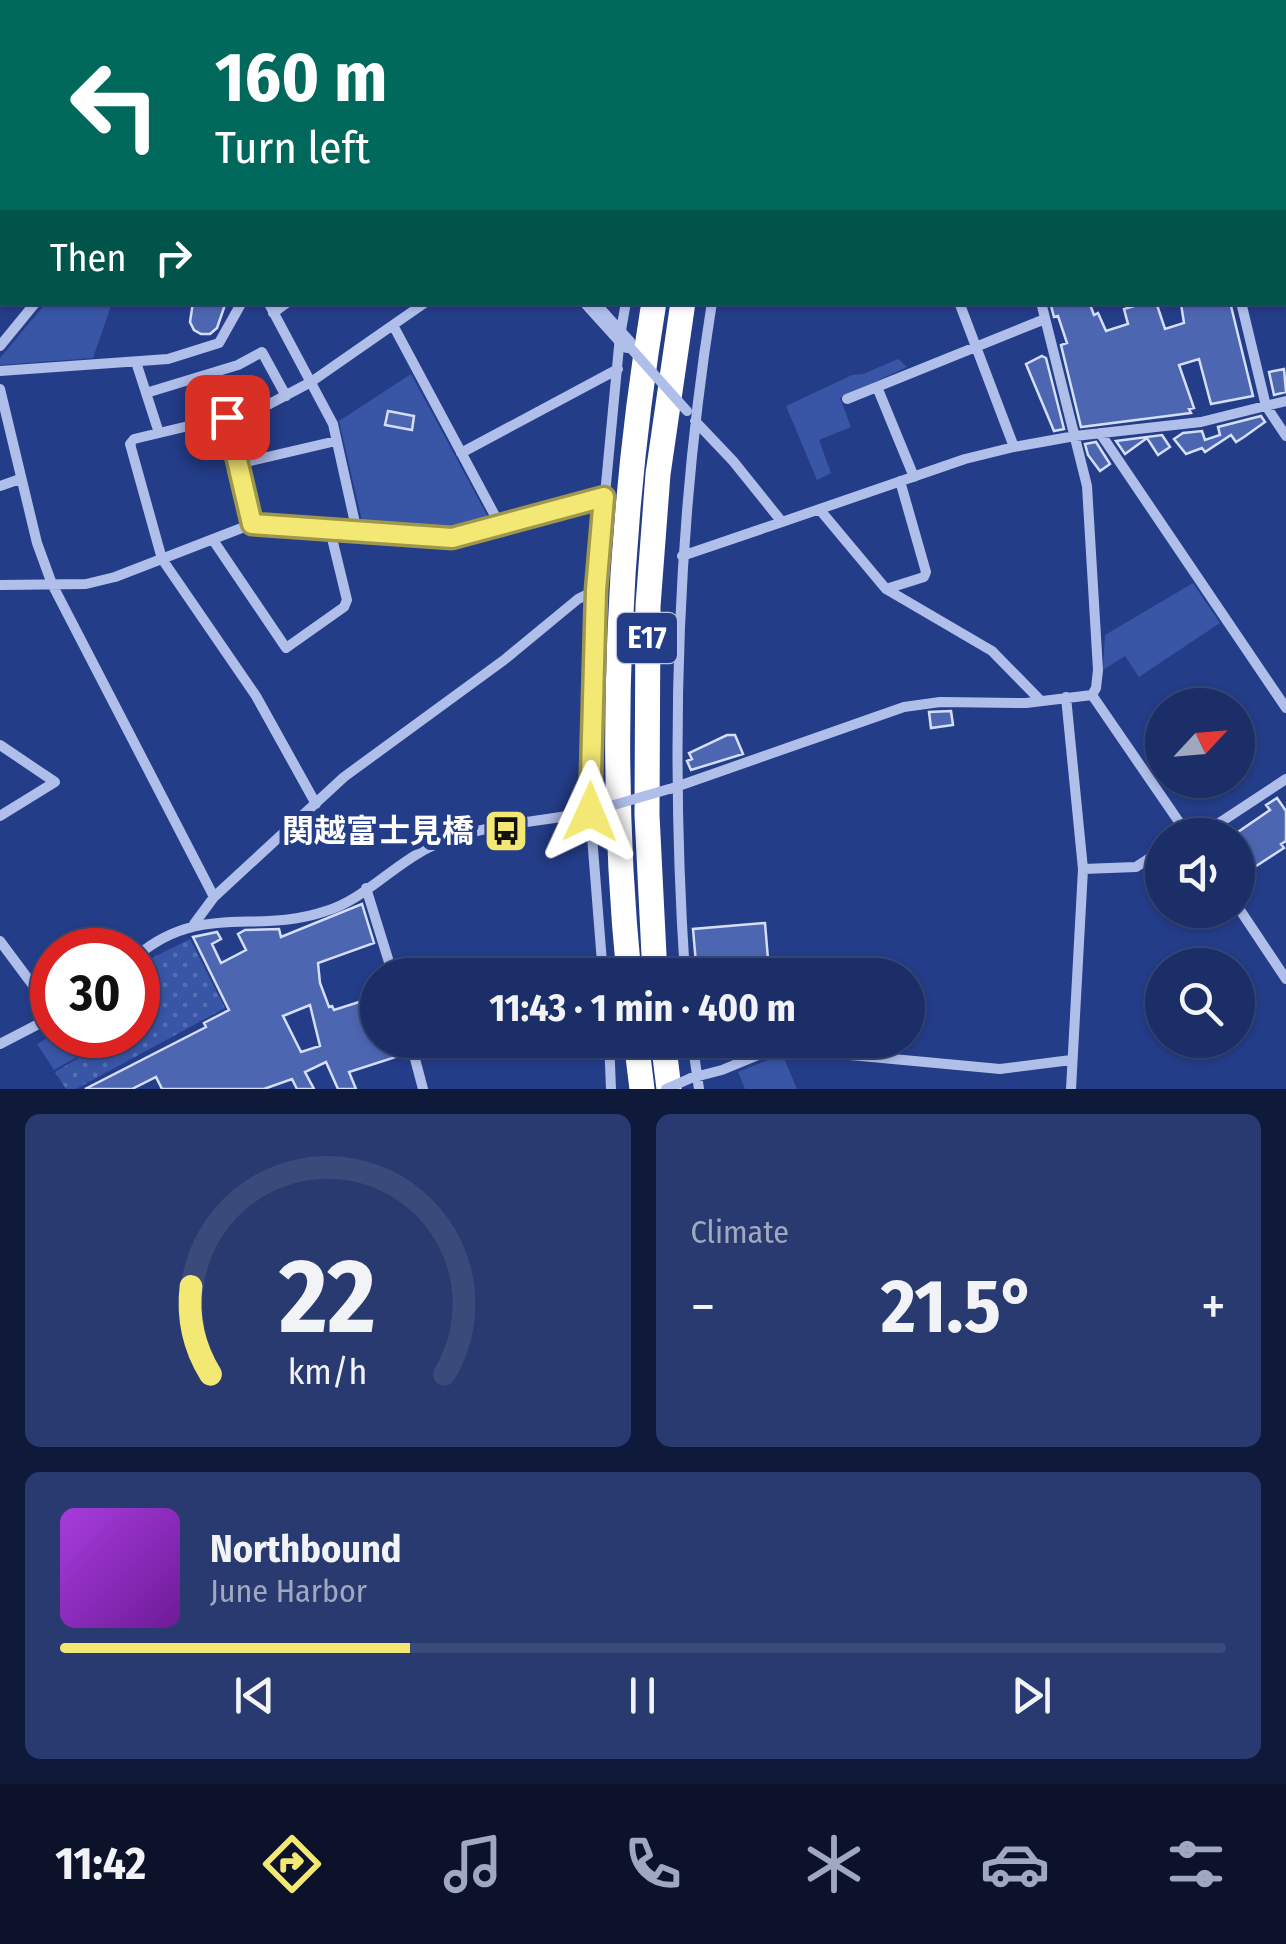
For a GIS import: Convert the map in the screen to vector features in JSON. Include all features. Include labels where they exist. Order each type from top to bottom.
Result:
[{"type":"highway","name":"E17","points":[[628,958],[618,778],[621,668],[634,452],[654,305]]},
{"type":"highway","name":"E17","points":[[654,958],[647,816],[648,606],[658,474],[683,305]]},
{"type":"highway","points":[[638,1058],[642,1089]]},
{"type":"highway","points":[[671,1058],[681,1083]]},
{"type":"street","points":[[0,346],[34,305]]},
{"type":"street","points":[[0,371],[168,359],[217,344],[241,305]]},
{"type":"street","points":[[316,804],[256,696],[162,558],[130,444],[134,439],[260,409],[310,382],[422,305]]},
{"type":"street","points":[[592,305],[734,461],[782,522]]},
{"type":"street","points":[[602,958],[595,810],[596,590],[626,305]]},
{"type":"street","points":[[684,958],[672,788],[682,556],[695,406],[712,305]]},
{"type":"street","points":[[960,305],[1014,446]]},
{"type":"street","points":[[1042,305],[1087,486],[1098,670],[1092,695],[1175,818]]},
{"type":"street","points":[[1242,305],[1266,406],[1286,436]]},
{"type":"street","points":[[270,308],[333,424],[357,532]]},
{"type":"street","points":[[848,399],[1045,319]]},
{"type":"street","points":[[394,327],[500,525]]},
{"type":"street","points":[[146,393],[238,364],[262,352],[286,396]]},
{"type":"street","points":[[136,362],[159,433]]},
{"type":"street","points":[[461,453],[618,368]]},
{"type":"street","points":[[877,388],[914,477]]},
{"type":"street","points":[[0,389],[37,543],[52,584],[214,897]]},
{"type":"street","points":[[682,556],[1014,446],[1202,422],[1286,401]]},
{"type":"street","points":[[227,417],[252,524]]},
{"type":"street","points":[[1100,433],[1286,708]]},
{"type":"street","points":[[238,464],[336,441]]},
{"type":"street","points":[[0,486],[20,478]]},
{"type":"street","points":[[886,589],[926,572],[900,482]]},
{"type":"street","points":[[0,585],[86,584],[252,524],[452,538],[604,497]]},
{"type":"street","points":[[820,510],[886,589],[992,652],[1040,700]]},
{"type":"street","points":[[212,540],[286,648],[344,607],[348,600],[330,530]]},
{"type":"street","points":[[194,924],[214,897],[380,748],[443,706],[578,599],[596,590]]},
{"type":"street","points":[[160,940],[194,924],[302,918],[329,911],[436,844],[476,831],[595,810],[672,788],[904,707],[940,702],[1014,703],[1092,695]]},
{"type":"street","points":[[1066,697],[1083,870],[1070,1089]]},
{"type":"street","points":[[0,745],[55,782],[0,816]]},
{"type":"street","points":[[1228,818],[1286,779]]},
{"type":"street","points":[[1083,870],[1136,867],[1145,861]]},
{"type":"street","points":[[366,888],[388,958]]},
{"type":"street","points":[[1252,928],[1286,979]]},
{"type":"street","points":[[0,941],[30,983]]},
{"type":"street","points":[[0,1044],[30,1027]]},
{"type":"street","points":[[681,1083],[775,1048],[987,1068],[1071,1060]]},
{"type":"street","points":[[414,1058],[422,1089]]},
{"type":"street","points":[[610,1058],[611,1089]]},
{"type":"street","points":[[681,1083],[687,1058]]},
{"type":"street","points":[[681,1083],[699,1089]]},
{"type":"shaded area","points":[[44,305],[111,305],[93,358],[0,365],[0,358]]},
{"type":"shaded area","points":[[898,359],[907,367],[840,398],[851,427],[819,440],[831,473],[817,480],[786,406],[852,375]]},
{"type":"shaded area","points":[[411,374],[488,517],[486,523],[451,532],[368,527],[362,521],[339,421]]},
{"type":"shaded area","points":[[1193,583],[1220,623],[1139,677],[1125,656],[1103,670],[1105,635]]},
{"type":"shaded area","points":[[190,939],[225,1008],[160,1043],[160,954]]},
{"type":"shaded area","points":[[46,1058],[75,1058],[54,1070]]},
{"type":"shaded area","points":[[79,1058],[133,1058],[76,1089],[66,1089],[55,1072]]},
{"type":"shaded area","points":[[773,1058],[784,1058],[797,1089],[745,1089],[738,1072]]},
{"type":"building","points":[[193,305],[225,305],[217,328],[210,334],[194,330],[190,322]]},
{"type":"building","points":[[1051,305],[1090,305],[1106,331],[1128,324],[1124,309],[1157,305],[1165,329],[1184,323],[1181,305],[1231,305],[1253,396],[1211,404],[1199,359],[1179,365],[1194,408],[1189,409],[1191,413],[1081,427],[1061,345],[1067,343],[1058,316],[1054,317]]},
{"type":"building","points":[[1042,356],[1046,358],[1064,429],[1054,431],[1026,364]]},
{"type":"building","points":[[1284,369],[1286,392],[1274,395],[1269,372]]},
{"type":"building","points":[[388,411],[414,416],[412,430],[385,425]]},
{"type":"building","points":[[1261,416],[1265,422],[1244,437],[1236,442],[1231,435],[1205,452],[1202,448],[1186,454],[1174,439],[1183,433],[1202,431],[1205,440],[1220,435],[1218,427]]},
{"type":"building","points":[[1162,435],[1170,447],[1158,455],[1147,438],[1125,454],[1116,441]]},
{"type":"building","points":[[1096,442],[1110,464],[1100,471],[1085,444]]},
{"type":"building","points":[[951,711],[953,725],[931,728],[929,712]]},
{"type":"building","points":[[735,735],[743,754],[691,770],[689,753]]},
{"type":"building","points":[[1277,798],[1286,811],[1286,841],[1281,844],[1284,848],[1255,867],[1255,820],[1270,810],[1266,805]]},
{"type":"building","points":[[362,904],[374,943],[318,963],[329,1007],[334,1010],[360,1002],[360,1058],[393,1058],[349,1072],[356,1089],[338,1089],[326,1062],[305,1072],[314,1089],[297,1089],[292,1079],[264,1089],[162,1089],[156,1077],[132,1089],[85,1089],[146,1058],[160,1058],[160,1051],[229,1010],[193,937],[217,932],[221,939],[212,944],[221,963],[246,950],[238,934],[245,930],[279,929],[281,937]],"holes":[[[310,1005],[320,1046],[301,1052],[283,1016]]]},
{"type":"building","points":[[765,923],[768,958],[696,958],[693,929]]},
{"type":"place","name":"関越富士見橋","points":[[506,831]]},
{"type":"route","points":[[227,417],[252,524],[452,538],[604,497],[596,590],[590,812]]}]
